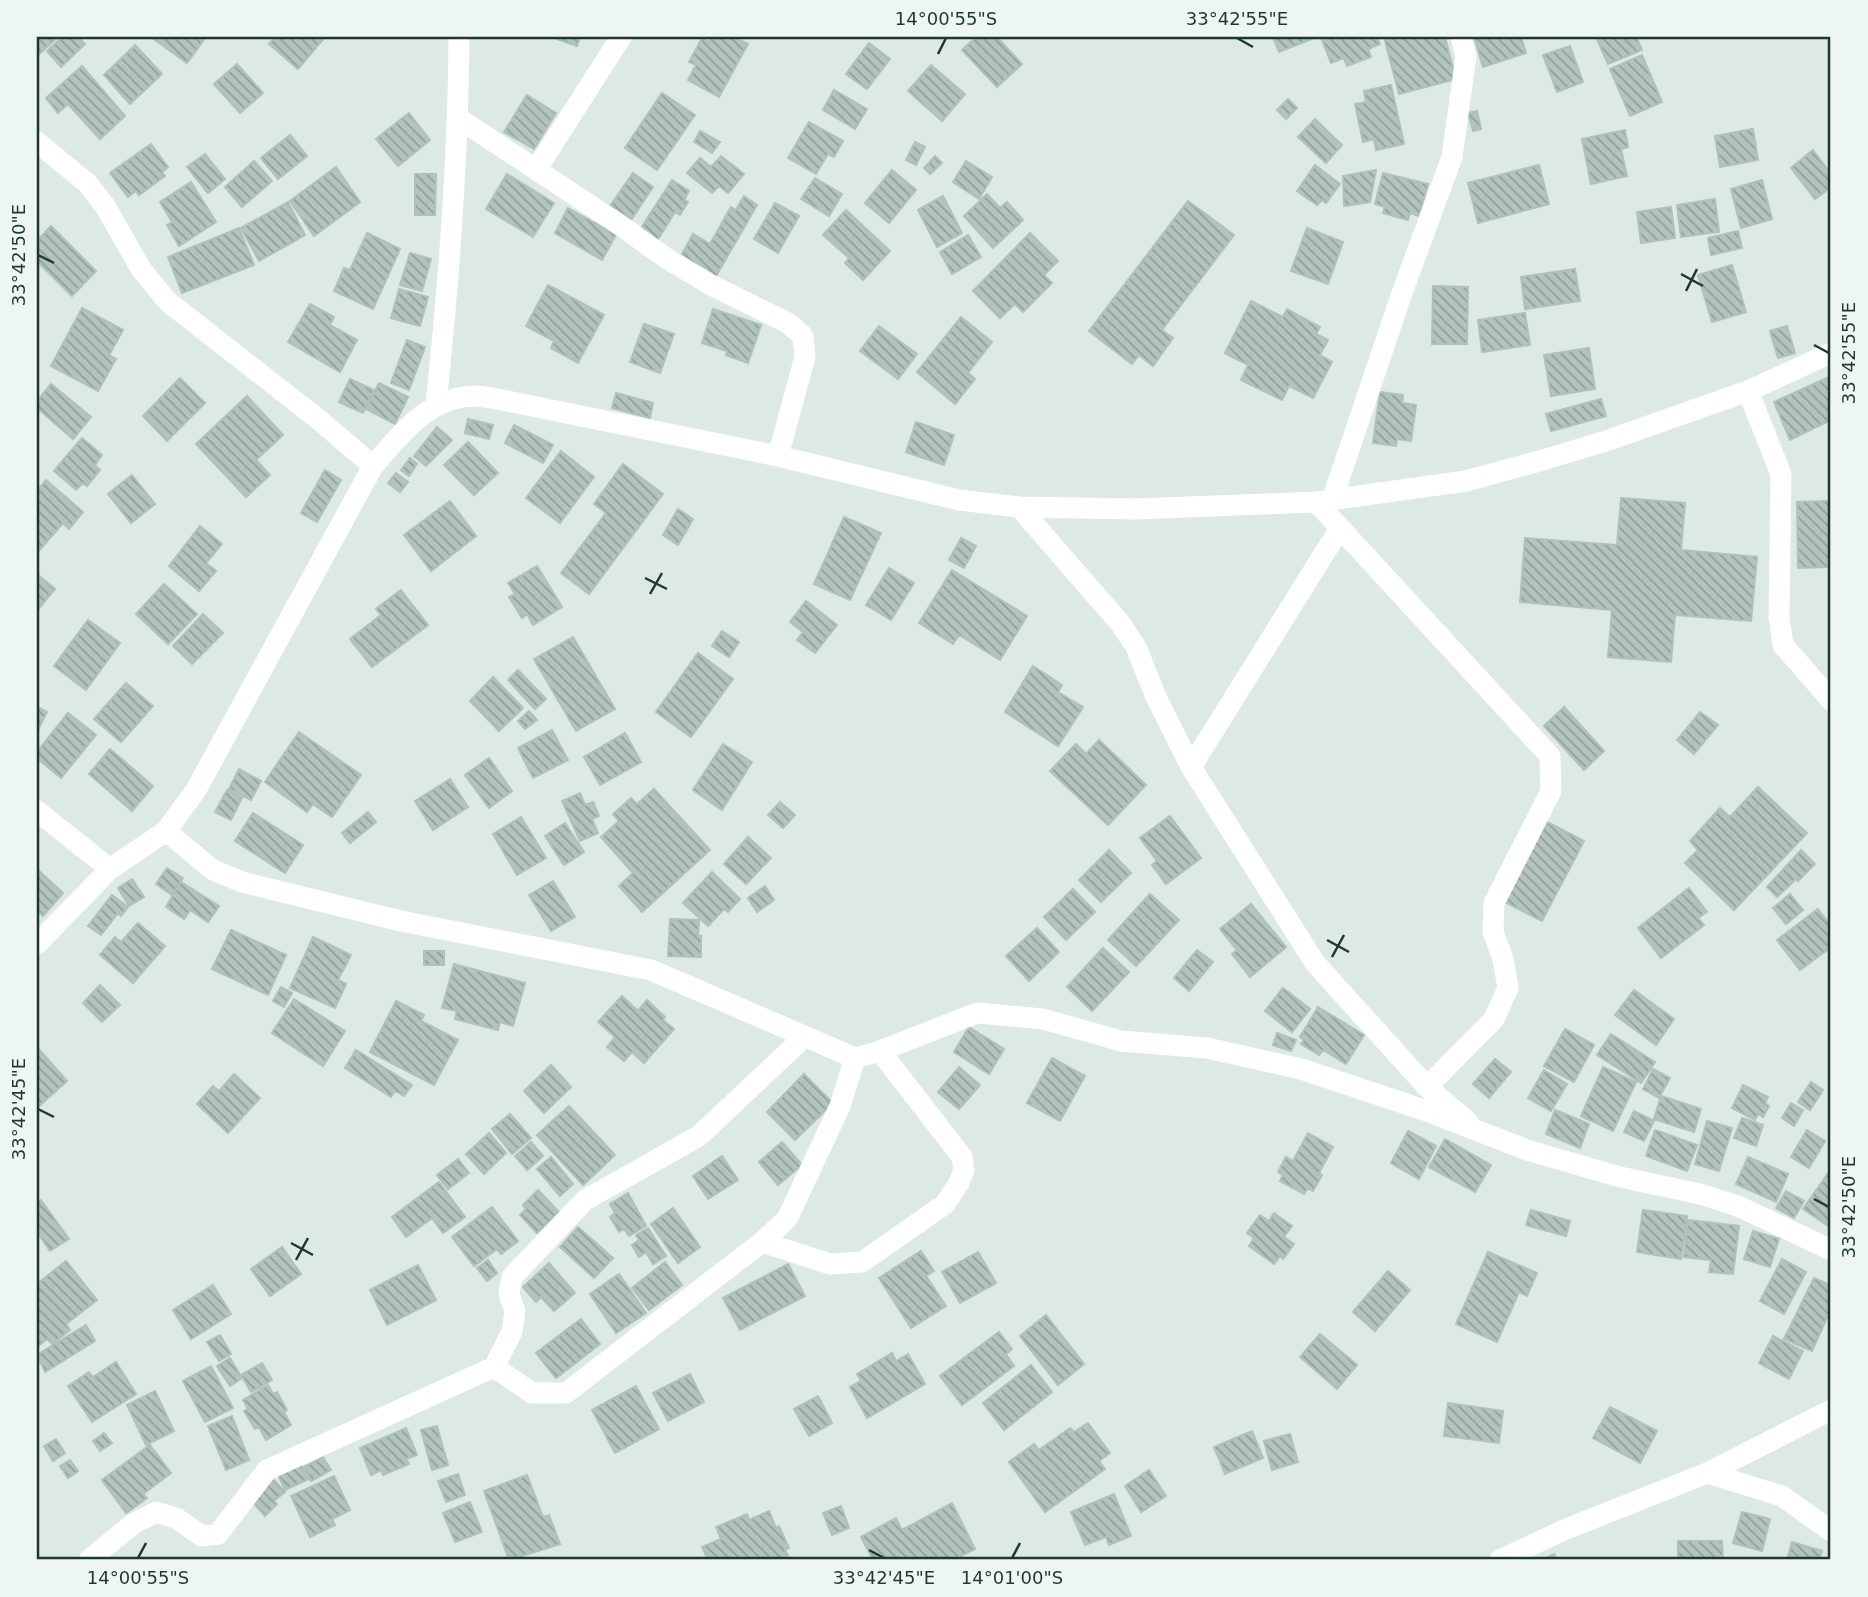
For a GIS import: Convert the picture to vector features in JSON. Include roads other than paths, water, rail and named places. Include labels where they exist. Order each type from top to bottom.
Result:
[{"type":"street","points":[[436,404],[448,290],[458,118],[459,37]]},
{"type":"street","points":[[536,170],[621,37]]},
{"type":"street","points":[[1324,501],[1452,157],[1466,56],[1461,37]]},
{"type":"street","points":[[458,118],[666,258],[711,285],[788,323],[803,336],[805,357],[778,456]]},
{"type":"street","points":[[37,142],[87,183],[105,206],[141,269],[167,301],[318,419],[373,466]]},
{"type":"street","points":[[37,944],[110,869],[166,831],[196,790],[373,466],[402,432],[436,404],[474,396],[778,456],[959,500],[1019,507],[1135,509],[1324,501],[1466,481],[1606,442],[1748,391],[1831,353]]},
{"type":"street","points":[[1748,391],[1781,474],[1779,616],[1783,645],[1831,700]]},
{"type":"street","points":[[1324,501],[1340,528],[1550,756],[1551,791],[1493,903],[1493,933],[1503,959],[1508,988],[1494,1019],[1427,1087]]},
{"type":"street","points":[[1019,507],[1120,623],[1136,647],[1156,697],[1191,767],[1315,963],[1427,1087],[1480,1133]]},
{"type":"street","points":[[1191,767],[1340,528]]},
{"type":"street","points":[[37,811],[110,869]]},
{"type":"street","points":[[166,831],[213,870],[242,882],[401,921],[651,970],[855,1058],[977,1013],[1043,1019],[1121,1041],[1208,1048],[1301,1069],[1424,1110],[1480,1133],[1620,1178],[1700,1194],[1738,1206],[1831,1250]]},
{"type":"street","points":[[89,1560],[133,1524],[156,1512],[176,1518],[202,1536],[218,1534],[267,1470],[494,1367],[512,1332],[515,1311],[509,1294],[512,1277],[585,1200],[699,1136],[804,1037]]},
{"type":"street","points":[[762,1242],[830,1264],[862,1262],[944,1204],[959,1183],[964,1170],[962,1157],[880,1051]]},
{"type":"street","points":[[494,1367],[532,1393],[566,1393],[762,1242],[787,1219],[840,1106],[855,1058]]},
{"type":"street","points":[[1500,1560],[1564,1530],[1707,1473],[1831,1410]]},
{"type":"street","points":[[1707,1473],[1782,1496],[1831,1531]]}]
